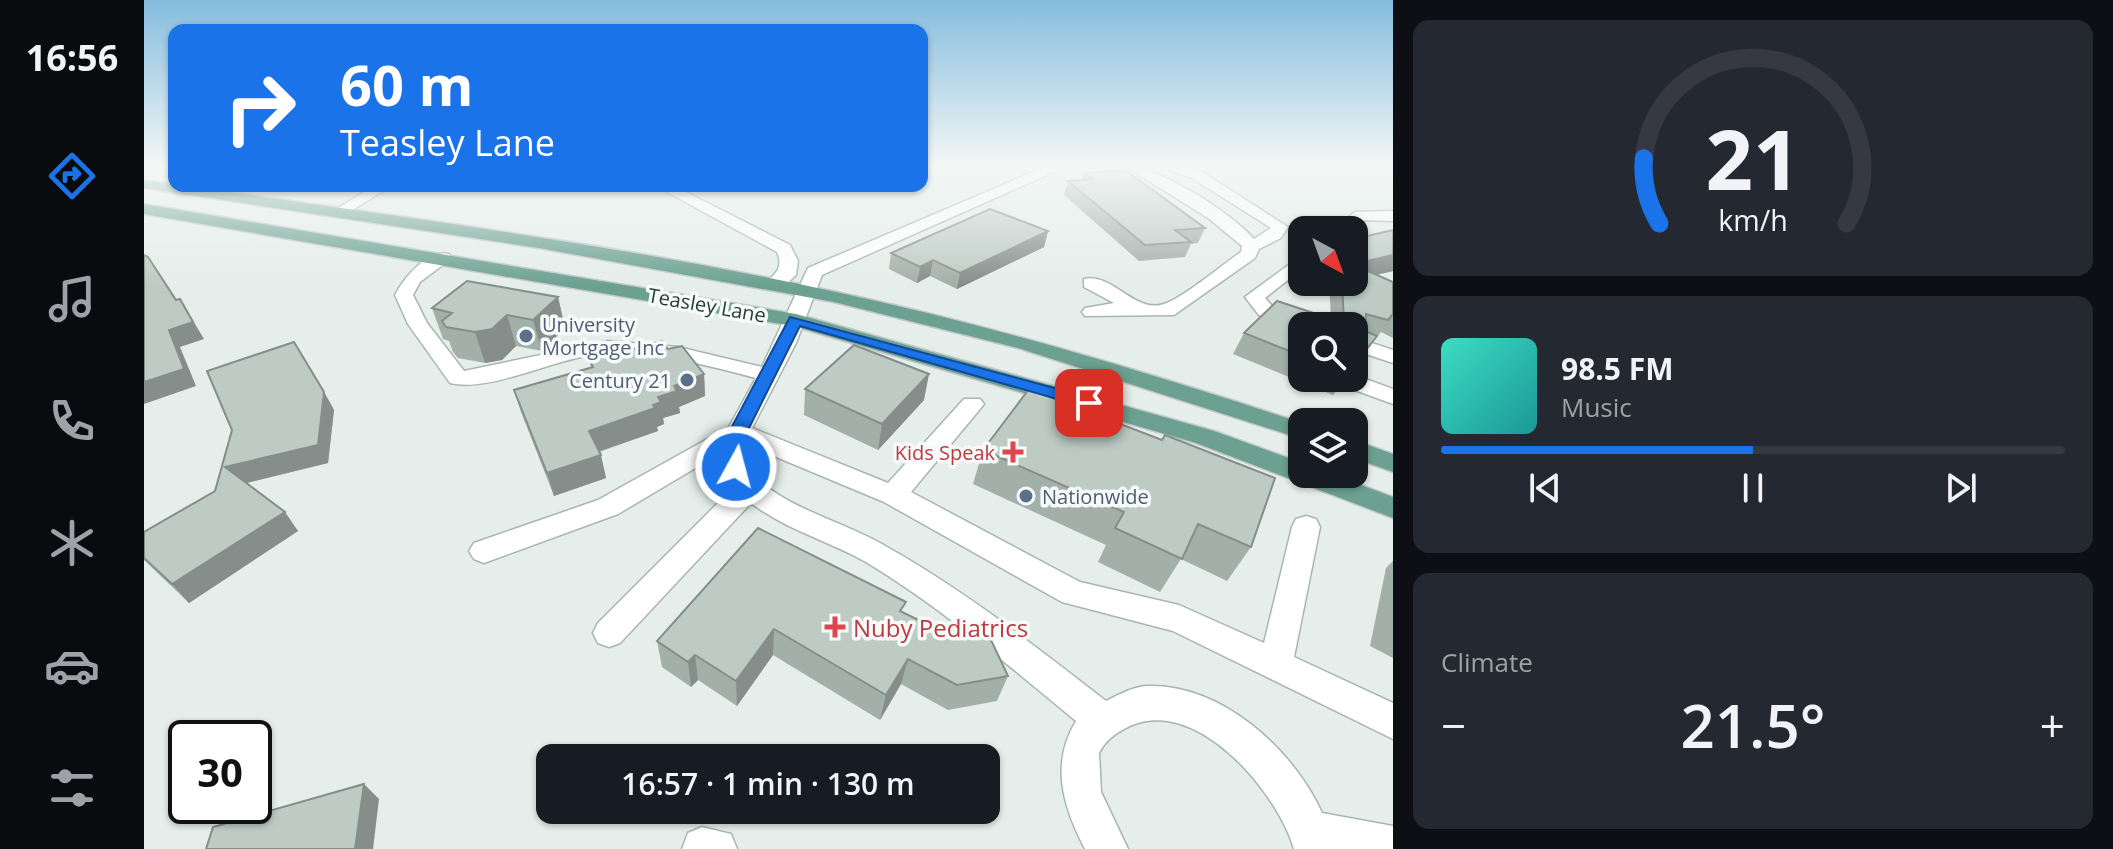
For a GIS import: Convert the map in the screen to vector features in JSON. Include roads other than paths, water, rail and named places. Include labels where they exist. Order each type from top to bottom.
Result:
[{"type":"main road","name":"Teasley Lane","points":[[291,206],[582,248],[807,292],[931,320],[1082,360],[1288,426]]},
{"type":"main road","name":"Teasley Lane","points":[[144,209],[796,320],[1205,437],[1288,468]]},
{"type":"main road","points":[[1368,454],[1393,463]]},
{"type":"main road","name":"Teasley Lane","points":[[1341,488],[1393,508]]},
{"type":"street","points":[[338,213],[351,206]]},
{"type":"street","points":[[701,206],[784,249],[789,261],[787,275],[774,285]]},
{"type":"street","points":[[968,206],[814,272],[796,320],[738,432],[736,467],[750,488],[778,509],[874,553],[958,606],[1100,718]]},
{"type":"street","points":[[1092,312],[1167,311],[1249,254],[1251,246],[1246,237],[1197,206]]},
{"type":"street","points":[[1246,206],[1280,227],[1275,235],[1251,246]]},
{"type":"street","points":[[1360,216],[1393,216]]},
{"type":"street","points":[[443,258],[413,279],[404,295],[418,324],[458,378],[487,376],[587,350],[624,347],[673,353],[769,375]]},
{"type":"street","points":[[1288,271],[1254,297],[1266,311],[1288,319]]},
{"type":"street","points":[[1090,283],[1143,310]]},
{"type":"street","points":[[1368,348],[1393,357]]},
{"type":"street","points":[[1368,387],[1393,397]]},
{"type":"street","points":[[893,495],[972,404]]},
{"type":"street","points":[[738,432],[893,495],[1073,593],[1179,619],[1393,721]]},
{"type":"street","points":[[484,551],[608,507],[738,432]]},
{"type":"street","points":[[609,633],[750,488]]},
{"type":"street","points":[[1275,665],[1306,527]]},
{"type":"street","points":[[1107,849],[1087,816],[1078,777],[1083,743],[1100,718],[1144,703],[1181,709],[1220,725],[1257,752],[1289,789],[1313,840],[1393,846]]},
{"type":"place","name":"University Mortgage Inc","points":[[526,336]]},
{"type":"place","name":"Century 21","points":[[687,380]]},
{"type":"place","name":"Kids Speak","points":[[1013,452]]},
{"type":"place","name":"Nationwide","points":[[1026,496]]},
{"type":"place","name":"Nuby Pediatrics","points":[[835,627]]}]
